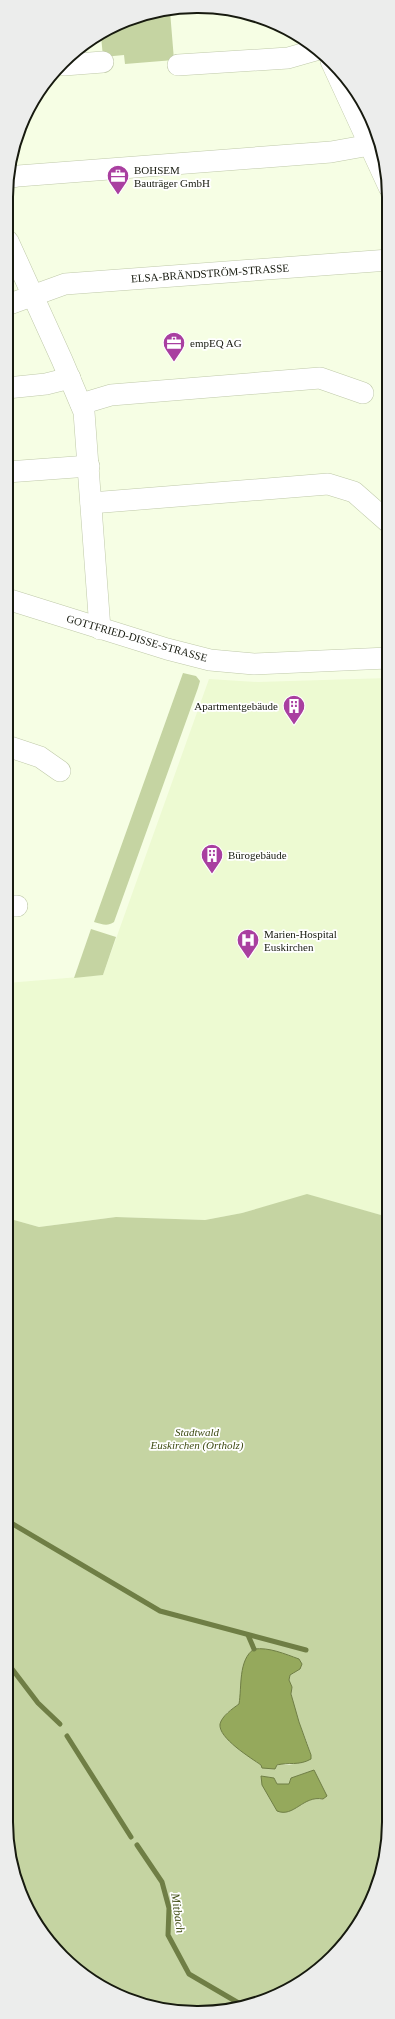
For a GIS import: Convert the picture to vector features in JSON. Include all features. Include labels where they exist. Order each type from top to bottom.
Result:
[{"type":"street","points":[[178,65],[288,58],[311,52]]},
{"type":"street","points":[[70,65],[103,62]]},
{"type":"street","points":[[340,81],[378,163]]},
{"type":"street","points":[[14,177],[331,152],[370,145]]},
{"type":"street","points":[[13,252],[70,378],[81,404],[85,421],[100,629]]},
{"type":"street","name":"ELSA-BRÄNDSTRÖM-STRASSE","points":[[13,303],[65,284],[382,260]]},
{"type":"street","points":[[13,387],[46,384],[70,378]]},
{"type":"street","points":[[81,404],[111,395],[320,378],[363,393]]},
{"type":"street","points":[[13,472],[88,466]]},
{"type":"street","points":[[91,503],[328,484],[354,492],[382,517]]},
{"type":"street","name":"GOTTFRIED-DISSE-STRASSE","points":[[13,601],[184,654],[232,663],[382,658]]},
{"type":"street","points":[[13,748],[40,757],[60,771]]},
{"type":"shaded area","name":"Marien-Hospital Euskirchen","points":[[382,678],[382,1215],[307,1195],[242,1213],[205,1220],[116,1217],[39,1227],[13,1220],[13,982],[103,975],[209,679],[258,682]]},
{"type":"shaded area","points":[[254,1649],[265,1649],[283,1653],[299,1659],[302,1664],[300,1669],[290,1675],[289,1680],[292,1687],[291,1694],[299,1722],[311,1755],[311,1759],[307,1761],[277,1765],[275,1769],[262,1768],[261,1765],[229,1741],[221,1729],[220,1724],[223,1718],[239,1704],[243,1667],[245,1660]]},
{"type":"shaded area","points":[[314,1770],[327,1796],[323,1799],[310,1800],[289,1812],[277,1811],[262,1785],[261,1776],[274,1778],[277,1784],[289,1784],[291,1778]]},
{"type":"green space","points":[[170,15],[174,60],[125,64],[124,55],[103,57],[101,40],[138,23]]},
{"type":"green space","points":[[183,673],[196,676],[200,681],[198,688],[114,922],[107,925],[94,922]]},
{"type":"green space","points":[[91,929],[116,937],[103,975],[74,978]]},
{"type":"green space","name":"Stadtwald Euskirchen (Ortholz)","points":[[307,1194],[382,1215],[382,1834],[376,1869],[363,1903],[344,1934],[328,1952],[310,1968],[279,1987],[245,2000],[210,2006],[185,2006],[150,2000],[127,1992],[105,1981],[85,1968],[67,1952],[44,1924],[27,1892],[19,1869],[13,1834],[13,1220],[39,1227],[116,1217],[205,1220],[242,1213]],"holes":[[[259,1648],[294,1673],[290,1675],[289,1680],[292,1687],[293,1702],[311,1755],[307,1761],[289,1765],[281,1764],[275,1767],[261,1765],[231,1743],[220,1723],[227,1713],[239,1704],[243,1671],[250,1652]],[[314,1770],[323,1799],[309,1800],[296,1808],[261,1776],[274,1778],[277,1784],[289,1784],[291,1778]]]},
{"type":"waterway","points":[[13,1524],[160,1611],[306,1650]]},
{"type":"waterway","points":[[248,1635],[254,1649]]},
{"type":"waterway","name":"Mitbach","points":[[13,1670],[38,1703],[60,1724]]},
{"type":"waterway","name":"Mitbach","points":[[67,1736],[131,1837]]},
{"type":"waterway","name":"Mitbach","points":[[137,1845],[162,1882],[169,1908],[168,1935],[189,1974],[236,2001]]},
{"type":"place","name":"BOHSEM Bauträger GmbH","points":[[118,196]]},
{"type":"place","name":"empEQ AG","points":[[174,362]]},
{"type":"place","name":"Apartmentgebäude","points":[[294,726]]},
{"type":"place","name":"Bürogebäude","points":[[212,874]]},
{"type":"place","name":"Marien-Hospital Euskirchen","points":[[248,960]]}]
